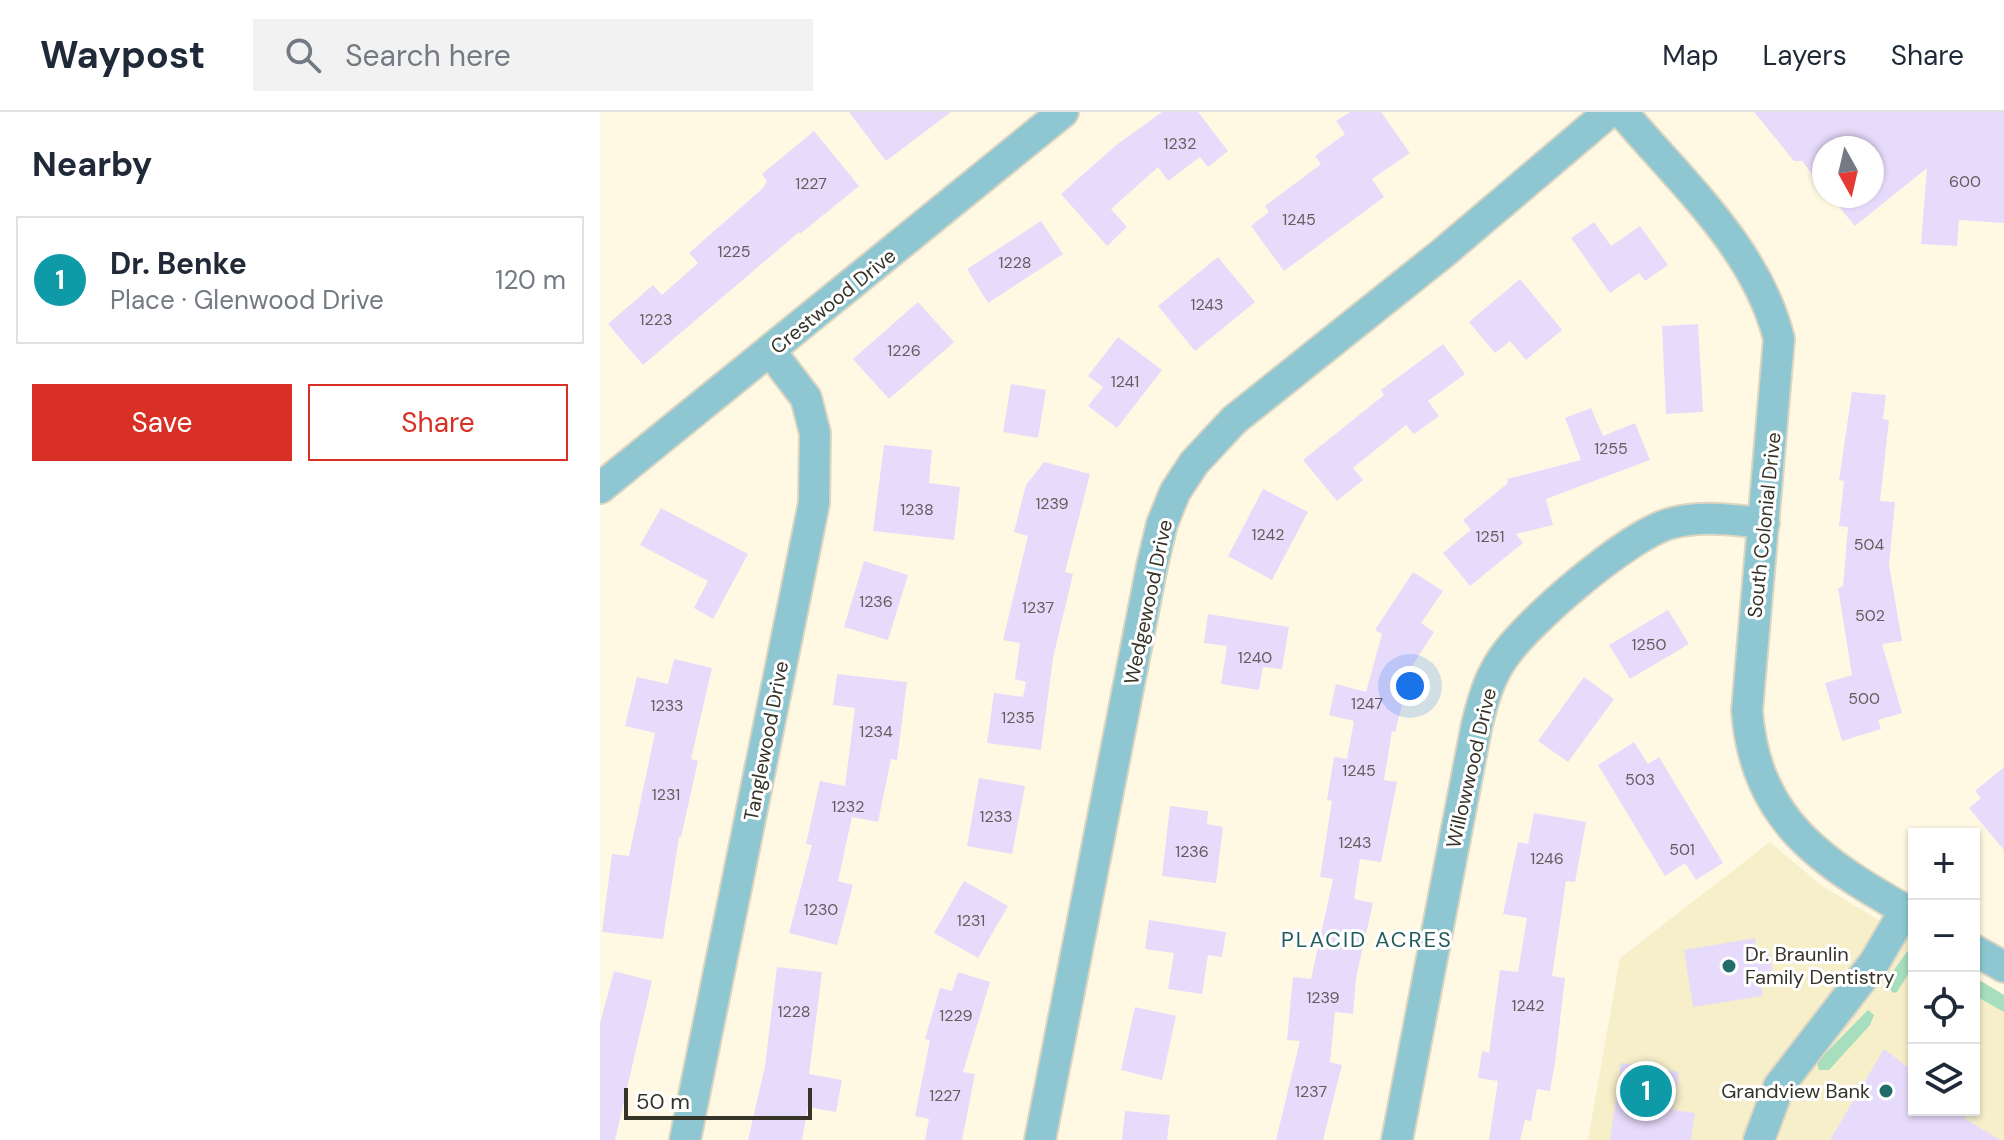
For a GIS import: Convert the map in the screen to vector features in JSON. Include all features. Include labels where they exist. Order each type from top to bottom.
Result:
[{"type":"street","name":"Crestwood Drive","points":[[600,488],[1063,112]]},
{"type":"street","name":"Wedgewood Drive","points":[[1040,1140],[1152,566],[1175,492],[1194,463],[1234,420],[1443,253],[1609,112]]},
{"type":"street","name":"South Colonial Drive","points":[[1622,112],[1755,273],[1770,304],[1779,339],[1747,711],[1757,771],[1774,805],[1799,838],[1908,912]]},
{"type":"street","name":"Tanglewood Drive","points":[[685,1140],[814,503],[815,433],[806,398],[771,352]]},
{"type":"street","name":"Willowwood Drive","points":[[1397,1140],[1477,724],[1486,687],[1501,660],[1523,631],[1641,535],[1672,523],[1706,518],[1764,523]]},
{"type":"street","points":[[1759,1140],[1779,1086],[1908,914]]},
{"type":"street","points":[[1980,953],[2004,967]]},
{"type":"shaded area","points":[[1770,842],[1822,886],[1908,937],[1908,1116],[1980,1116],[1980,980],[2004,995],[2004,1140],[1588,1140],[1620,958]]},
{"type":"green space","points":[[1908,952],[1908,975],[1897,992],[1893,993],[1885,983]]},
{"type":"green space","points":[[1980,981],[2004,995],[2004,1012],[1980,998]]},
{"type":"green space","points":[[1868,1010],[1874,1015],[1870,1025],[1829,1070],[1819,1070],[1817,1062]]},
{"type":"building","points":[[849,112],[951,112],[886,161]]},
{"type":"building","points":[[1162,112],[1198,112],[1228,151],[1208,167],[1200,157],[1168,181],[1158,167],[1111,209],[1127,227],[1107,246],[1061,194],[1115,146]]},
{"type":"building","points":[[1350,112],[1381,112],[1410,153],[1372,179],[1384,197],[1284,271],[1251,226],[1269,212],[1265,206],[1321,164],[1315,156],[1345,134],[1336,121]]},
{"type":"building","points":[[1754,112],[2004,112],[2004,223],[1959,220],[1957,246],[1921,244],[1927,168],[1884,203],[1884,136],[1812,136],[1812,174],[1802,161],[1794,161]]},
{"type":"building","points":[[814,131],[859,186],[799,232],[643,365],[608,324],[653,285],[662,295],[698,263],[689,253],[763,188],[767,181],[762,174]]},
{"type":"building","points":[[1840,208],[1877,208],[1855,226]]},
{"type":"building","points":[[1041,221],[1063,254],[988,303],[967,269]]},
{"type":"building","points":[[1594,222],[1611,246],[1640,226],[1668,265],[1645,281],[1639,273],[1610,293],[1571,238]]},
{"type":"building","points":[[1218,257],[1255,302],[1195,351],[1158,306]]},
{"type":"building","points":[[1520,279],[1562,330],[1526,360],[1510,341],[1495,353],[1469,322]]},
{"type":"building","points":[[918,302],[954,342],[889,399],[853,359]]},
{"type":"building","points":[[1698,324],[1703,412],[1666,414],[1662,326]]},
{"type":"building","points":[[1118,337],[1162,370],[1117,428],[1088,406],[1103,387],[1088,376]]},
{"type":"building","points":[[1443,344],[1465,374],[1428,401],[1439,416],[1414,434],[1406,425],[1353,468],[1363,480],[1337,501],[1303,460],[1384,395],[1381,390]]},
{"type":"building","points":[[1011,384],[1046,390],[1038,438],[1003,432]]},
{"type":"building","points":[[1852,392],[1886,395],[1883,419],[1889,420],[1880,501],[1895,502],[1889,565],[1902,641],[1882,644],[1902,713],[1878,720],[1881,729],[1842,741],[1825,683],[1852,675],[1838,588],[1843,587],[1848,527],[1839,526],[1844,481],[1839,480]]},
{"type":"building","points":[[1591,408],[1603,436],[1635,423],[1650,460],[1546,499],[1553,525],[1516,534],[1523,543],[1470,586],[1443,553],[1471,530],[1463,520],[1508,483],[1507,479],[1581,460],[1565,418]]},
{"type":"building","points":[[884,445],[932,450],[929,483],[960,487],[954,540],[873,531]]},
{"type":"building","points":[[1044,462],[1090,474],[1065,572],[1073,574],[1053,658],[1041,750],[987,743],[994,693],[1023,697],[1026,682],[1015,679],[1020,643],[1003,640],[1028,536],[1014,532],[1026,485]]},
{"type":"building","points":[[1263,489],[1308,512],[1272,580],[1228,556]]},
{"type":"building","points":[[661,508],[748,554],[713,619],[694,608],[708,581],[640,545]]},
{"type":"building","points":[[864,561],[908,575],[888,640],[844,627]]},
{"type":"building","points":[[1413,572],[1443,591],[1421,623],[1434,632],[1412,666],[1395,732],[1392,731],[1384,780],[1397,782],[1381,862],[1360,859],[1354,899],[1373,903],[1356,978],[1353,1014],[1335,1012],[1330,1062],[1342,1065],[1323,1140],[1276,1140],[1300,1041],[1287,1040],[1293,977],[1311,979],[1333,879],[1320,877],[1332,801],[1327,800],[1334,757],[1347,759],[1354,721],[1329,715],[1336,684],[1366,692],[1382,634],[1375,630]]},
{"type":"building","points":[[1668,610],[1689,644],[1630,679],[1609,645]]},
{"type":"building","points":[[1208,614],[1289,627],[1282,669],[1263,667],[1259,690],[1221,684],[1227,646],[1204,643]]},
{"type":"building","points":[[674,659],[712,668],[691,759],[698,761],[679,837],[663,939],[602,932],[612,854],[629,856],[655,733],[625,726],[637,677],[668,684]]},
{"type":"building","points":[[837,674],[907,682],[897,760],[891,759],[878,822],[852,817],[838,881],[853,885],[837,945],[789,933],[812,845],[806,844],[820,781],[845,786],[855,708],[833,705]]},
{"type":"building","points":[[1584,677],[1614,699],[1568,762],[1538,741]]},
{"type":"building","points":[[1634,742],[1648,764],[1659,757],[1723,863],[1696,880],[1685,863],[1665,876],[1598,765]]},
{"type":"building","points":[[2004,767],[2004,850],[1969,808],[1981,798],[1975,791]]},
{"type":"building","points":[[979,778],[1025,786],[1012,854],[967,846]]},
{"type":"building","points":[[1170,806],[1208,811],[1207,824],[1223,827],[1216,883],[1162,876]]},
{"type":"building","points":[[1534,813],[1586,822],[1575,882],[1566,881],[1552,976],[1565,978],[1555,1063],[1550,1091],[1537,1089],[1531,1121],[1525,1120],[1520,1140],[1489,1140],[1498,1081],[1478,1078],[1482,1051],[1489,1053],[1500,970],[1518,972],[1527,918],[1503,914],[1518,842],[1528,844]]},
{"type":"building","points":[[964,881],[1008,906],[978,958],[934,933]]},
{"type":"building","points":[[1149,920],[1226,932],[1222,957],[1208,955],[1202,994],[1168,989],[1174,953],[1145,949]]},
{"type":"building","name":"Dr. Braunlin Family Dentistry","points":[[1755,938],[1757,955],[1770,953],[1774,977],[1760,980],[1763,996],[1693,1007],[1684,950]]},
{"type":"building","points":[[777,967],[822,972],[809,1074],[842,1080],[836,1112],[808,1107],[802,1140],[748,1140],[765,1066]]},
{"type":"building","points":[[614,971],[652,981],[615,1140],[600,1140],[600,1023]]},
{"type":"building","points":[[958,972],[990,982],[963,1072],[975,1074],[962,1140],[925,1140],[929,1119],[915,1116],[930,1040],[925,1039],[940,988],[952,991]]},
{"type":"building","points":[[1135,1007],[1176,1016],[1162,1080],[1121,1070]]},
{"type":"building","name":"Grandview Bank","points":[[1884,1049],[1908,1067],[1908,1116],[1965,1116],[2000,1140],[1830,1140]]},
{"type":"building","points":[[1621,1063],[1679,1072],[1673,1110],[1695,1113],[1691,1140],[1610,1140]]},
{"type":"building","points":[[1125,1111],[1170,1115],[1167,1140],[1122,1140]]},
{"type":"place","name":"Dr. Braunlin Family Dentistry","points":[[1729,966]]},
{"type":"place","name":"Dr. Benke","points":[[1646,1091]]},
{"type":"place","name":"Grandview Bank","points":[[1886,1091]]},
{"type":"district","name":"PLACID ACRES","points":[[1367,939]]}]
